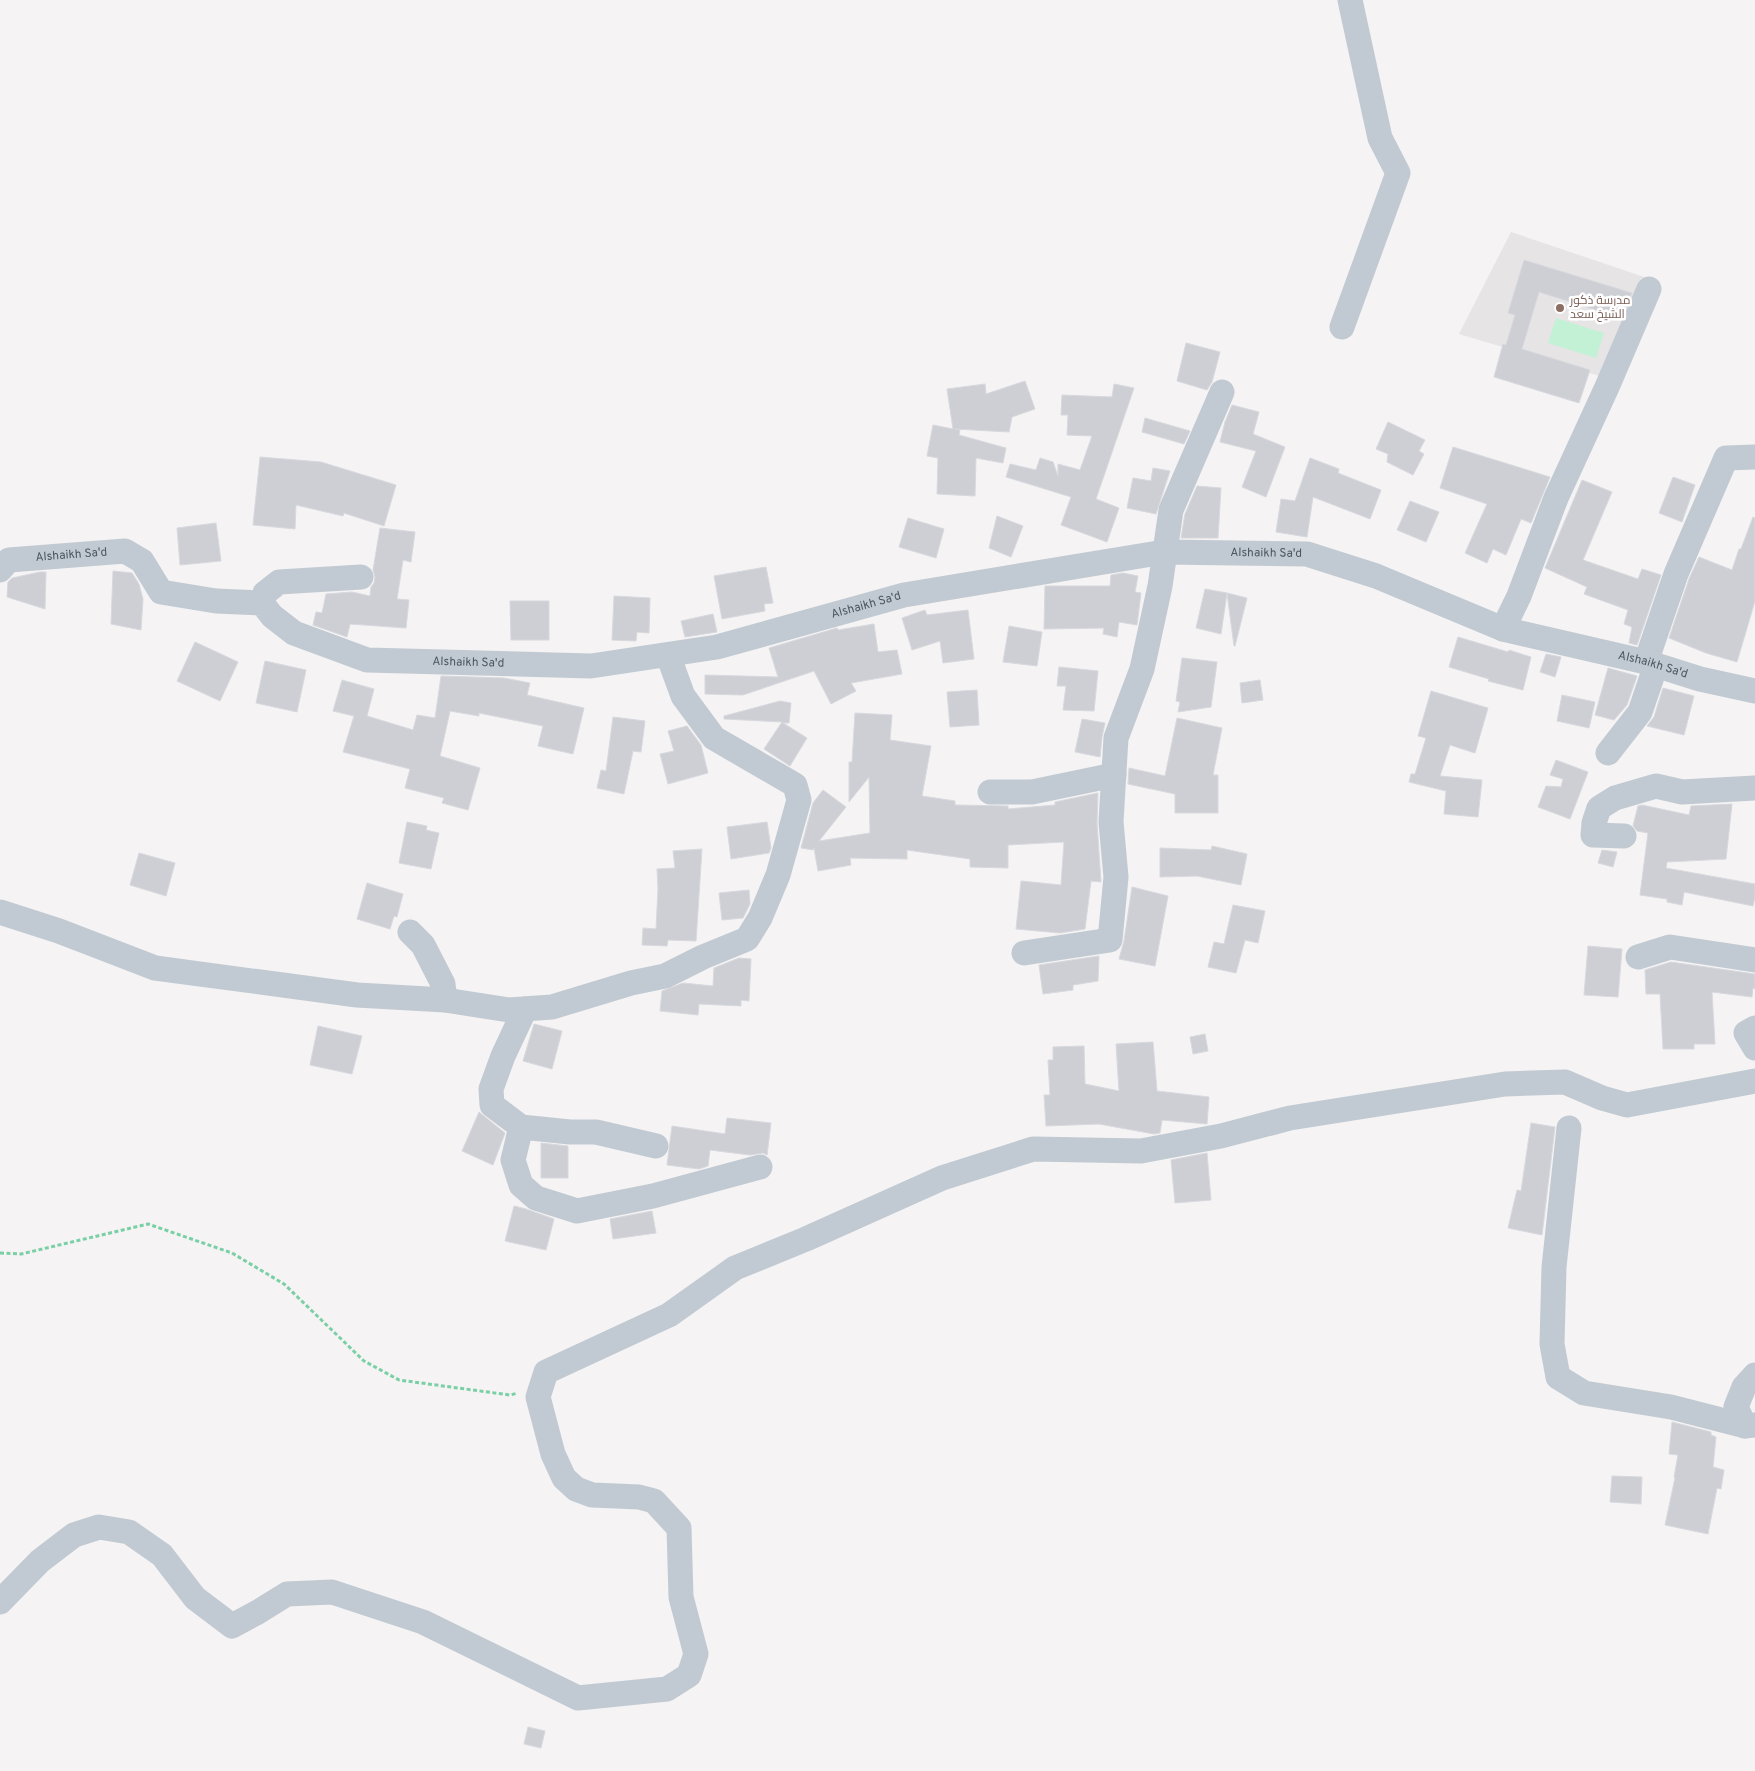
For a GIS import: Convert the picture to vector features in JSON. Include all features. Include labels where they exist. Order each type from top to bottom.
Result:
[{"type":"street","points":[[1342,327],[1398,173],[1380,138],[1350,0]]},
{"type":"street","points":[[1503,629],[1519,596],[1556,498],[1649,289]]},
{"type":"street","points":[[1024,953],[1110,940],[1116,877],[1111,822],[1116,738],[1142,670],[1160,586],[1171,510],[1222,392]]},
{"type":"street","points":[[1608,753],[1640,712],[1651,663],[1676,574],[1726,458],[1755,457]]},
{"type":"street","name":"Alshaikh Sa'd","points":[[0,570],[10,560],[125,551],[142,561],[161,592],[216,602],[262,603],[272,616],[294,633],[367,660],[591,666],[717,647],[904,595],[1164,552],[1307,554],[1376,576],[1503,629],[1651,663],[1700,679],[1755,691]]},
{"type":"street","points":[[262,603],[264,593],[279,582],[361,578]]},
{"type":"street","points":[[0,912],[58,931],[155,968],[357,994],[445,1000],[509,1010],[552,1007],[631,983],[665,976],[703,957],[747,939],[760,918],[778,875],[798,800],[795,785],[714,738],[683,696],[668,654]]},
{"type":"street","points":[[990,792],[1032,792],[1114,775]]},
{"type":"street","points":[[1624,836],[1593,835],[1594,823],[1599,808],[1614,798],[1656,786],[1682,792],[1755,788]]},
{"type":"street","points":[[410,932],[423,945],[442,984],[445,1000]]},
{"type":"street","points":[[1638,957],[1670,947],[1755,960]]},
{"type":"street","points":[[525,1009],[503,1056],[491,1089],[492,1105],[521,1127],[570,1132],[596,1132],[656,1146]]},
{"type":"street","points":[[1755,1028],[1746,1032],[1755,1048]]},
{"type":"street","points":[[0,1602],[40,1561],[74,1535],[99,1527],[130,1532],[162,1556],[195,1598],[232,1626],[287,1594],[332,1592],[423,1622],[578,1698],[667,1689],[689,1675],[696,1654],[681,1597],[679,1528],[654,1501],[639,1497],[592,1495],[576,1490],[564,1478],[552,1454],[538,1397],[546,1372],[668,1315],[735,1268],[806,1239],[942,1178],[1033,1150],[1141,1151],[1221,1136],[1290,1118],[1506,1084],[1565,1082],[1602,1098],[1627,1105],[1755,1081]]},
{"type":"street","points":[[521,1127],[513,1160],[521,1185],[536,1198],[577,1211],[653,1196],[760,1166]]},
{"type":"street","points":[[1569,1128],[1554,1267],[1552,1344],[1558,1377],[1584,1393],[1671,1407],[1750,1426]]},
{"type":"street","points":[[1750,1426],[1736,1407],[1744,1387],[1755,1375]]},
{"type":"path","points":[[0,1253],[21,1254],[148,1224],[232,1253],[284,1284],[364,1361],[399,1380],[510,1394],[542,1386]]},
{"type":"shaded area","name":"مدرسة ذكور الشيخ سعد","points":[[1511,232],[1659,282],[1620,382],[1459,334]]},
{"type":"green space","points":[[1556,318],[1604,333],[1596,358],[1548,343]]},
{"type":"building","points":[[1524,260],[1632,293],[1621,318],[1539,292],[1522,349],[1590,370],[1579,403],[1494,377],[1503,344],[1506,345],[1515,315],[1508,313]]},
{"type":"building","points":[[1186,343],[1220,352],[1212,382],[1207,390],[1177,381]]},
{"type":"building","points":[[1025,381],[1035,409],[1012,417],[1009,432],[955,429],[960,430],[959,435],[1006,448],[1003,463],[976,458],[975,496],[937,494],[938,458],[927,456],[933,425],[953,429],[947,389],[985,384],[986,394]]},
{"type":"building","points":[[1114,384],[1134,388],[1096,499],[1119,508],[1107,542],[1061,525],[1071,497],[1006,477],[1010,464],[1036,470],[1040,458],[1053,462],[1058,476],[1058,464],[1080,470],[1092,436],[1067,435],[1068,415],[1061,415],[1062,395],[1112,397]]},
{"type":"building","points":[[1232,405],[1259,412],[1253,434],[1285,447],[1266,497],[1242,487],[1256,451],[1220,442]]},
{"type":"building","points":[[1145,418],[1190,431],[1184,444],[1142,432]]},
{"type":"building","points":[[1388,422],[1425,440],[1419,451],[1424,454],[1413,475],[1387,462],[1388,454],[1376,449]]},
{"type":"building","points":[[1453,447],[1550,477],[1531,523],[1521,519],[1506,555],[1493,549],[1487,563],[1465,553],[1487,504],[1440,488]]},
{"type":"building","points":[[260,457],[321,462],[396,485],[384,526],[344,513],[343,516],[296,505],[295,529],[253,525]]},
{"type":"building","points":[[1310,458],[1339,469],[1338,473],[1381,490],[1370,519],[1313,497],[1307,537],[1276,532],[1281,499],[1295,501]]},
{"type":"building","points":[[1153,468],[1170,471],[1156,514],[1127,508],[1133,478],[1151,481]]},
{"type":"building","points":[[1673,477],[1695,485],[1682,522],[1659,513]]},
{"type":"building","points":[[1582,480],[1612,492],[1583,560],[1638,579],[1642,569],[1661,575],[1637,645],[1629,643],[1632,627],[1624,624],[1628,610],[1584,594],[1587,587],[1545,568]]},
{"type":"building","points":[[1197,486],[1221,488],[1218,538],[1181,538],[1185,514]]},
{"type":"building","points":[[1410,501],[1439,512],[1426,542],[1397,530]]},
{"type":"building","points":[[997,516],[1023,526],[1011,557],[989,548]]},
{"type":"building","points":[[1753,517],[1755,518],[1755,601],[1737,662],[1706,653],[1669,638],[1689,579],[1699,557],[1732,570]]},
{"type":"building","points":[[908,518],[944,529],[936,558],[899,547]]},
{"type":"building","points":[[216,523],[221,561],[180,565],[177,528]]},
{"type":"building","points":[[380,528],[415,532],[411,562],[403,560],[397,599],[409,600],[406,628],[350,624],[347,637],[313,625],[316,612],[322,613],[326,594],[352,592],[370,596],[375,577],[373,570]]},
{"type":"building","points":[[766,567],[773,603],[764,604],[765,611],[722,619],[714,576]]},
{"type":"building","points":[[113,571],[132,573],[139,584],[143,599],[141,630],[111,624]]},
{"type":"building","points":[[46,572],[45,609],[7,597],[8,582],[12,578]]},
{"type":"building","points":[[1123,573],[1138,576],[1135,592],[1141,593],[1137,625],[1119,622],[1117,637],[1103,634],[1104,628],[1044,629],[1045,586],[1110,586],[1111,575]]},
{"type":"building","points":[[1205,589],[1227,593],[1221,634],[1196,628]]},
{"type":"building","points":[[1227,593],[1247,598],[1235,646],[1234,646]]},
{"type":"building","points":[[614,596],[650,598],[649,633],[637,632],[636,641],[612,640]]},
{"type":"building","points":[[510,601],[549,601],[549,640],[511,640]]},
{"type":"building","points":[[925,610],[927,615],[968,610],[974,659],[943,663],[940,641],[912,650],[902,618]]},
{"type":"building","points":[[713,614],[717,632],[685,637],[681,621]]},
{"type":"building","points":[[874,624],[878,652],[897,650],[902,674],[851,683],[856,691],[831,704],[814,671],[743,695],[705,694],[705,675],[778,677],[769,648],[837,628],[838,630]]},
{"type":"building","points":[[1009,626],[1042,632],[1037,666],[1003,662]]},
{"type":"building","points":[[1458,637],[1531,657],[1523,690],[1488,681],[1489,679],[1449,667]]},
{"type":"building","points":[[195,642],[238,662],[220,701],[177,681]]},
{"type":"building","points":[[1546,654],[1561,657],[1555,677],[1540,672]]},
{"type":"building","points":[[1182,658],[1217,662],[1211,707],[1178,712],[1180,702],[1176,701]]},
{"type":"building","points":[[265,661],[306,670],[297,712],[256,703]]},
{"type":"building","points":[[1059,667],[1098,671],[1094,711],[1063,710],[1066,686],[1057,686]]},
{"type":"building","points":[[1608,668],[1637,676],[1627,705],[1614,720],[1595,715]]},
{"type":"building","points":[[441,676],[504,678],[530,683],[527,695],[584,708],[573,754],[538,746],[543,726],[479,713],[479,716],[450,711],[440,756],[480,768],[468,810],[442,803],[444,798],[405,788],[410,769],[343,752],[354,716],[333,711],[342,680],[374,689],[367,716],[413,730],[417,715],[435,718]]},
{"type":"building","points":[[1260,680],[1263,700],[1242,703],[1240,683]]},
{"type":"building","points":[[1663,688],[1694,696],[1684,735],[1647,726],[1654,717]]},
{"type":"building","points":[[977,690],[979,725],[950,727],[947,692]]},
{"type":"building","points":[[1431,691],[1488,708],[1475,753],[1450,745],[1440,776],[1482,780],[1478,817],[1444,814],[1446,791],[1409,782],[1411,774],[1415,774],[1426,738],[1418,736]]},
{"type":"building","points":[[1562,695],[1595,702],[1589,728],[1557,721]]},
{"type":"building","points":[[780,701],[791,703],[789,723],[783,723],[807,738],[790,766],[764,749],[782,722],[724,719],[724,716]]},
{"type":"building","points":[[855,713],[892,715],[890,740],[931,746],[922,796],[955,801],[955,805],[1008,806],[1008,809],[1055,805],[1055,802],[1098,793],[1097,823],[1101,882],[1091,881],[1085,929],[1060,933],[1016,929],[1021,881],[1061,885],[1064,842],[1008,845],[1008,868],[970,867],[970,859],[907,850],[907,859],[850,858],[851,865],[818,871],[814,848],[813,850],[801,848],[813,803],[823,790],[846,807],[819,841],[870,833],[869,777],[849,802],[849,762],[852,762]]},
{"type":"building","points":[[613,717],[645,721],[641,752],[633,751],[624,794],[597,788],[601,770],[606,771]]},
{"type":"building","points":[[1177,718],[1222,728],[1213,775],[1218,775],[1218,813],[1175,813],[1175,794],[1128,784],[1129,768],[1165,776]]},
{"type":"building","points":[[1082,719],[1105,723],[1100,757],[1075,752]]},
{"type":"building","points":[[687,726],[701,745],[708,773],[668,784],[660,754],[674,751],[668,731]]},
{"type":"building","points":[[1556,760],[1588,772],[1570,819],[1538,807],[1546,786],[1561,787],[1563,779],[1550,775]]},
{"type":"building","points":[[1732,804],[1726,859],[1667,862],[1666,868],[1755,884],[1753,906],[1684,892],[1682,905],[1667,902],[1667,899],[1640,895],[1648,833],[1637,831],[1633,826],[1638,806],[1642,805],[1689,815],[1691,806]]},
{"type":"building","points":[[407,822],[427,826],[426,830],[439,833],[431,869],[399,863]]},
{"type":"building","points":[[767,822],[771,848],[769,853],[731,859],[727,827]]},
{"type":"building","points":[[1212,846],[1247,854],[1241,885],[1197,876],[1160,877],[1160,848],[1211,850]]},
{"type":"building","points":[[702,849],[696,941],[668,940],[667,946],[642,945],[643,928],[656,929],[657,869],[675,868],[673,851]]},
{"type":"building","points":[[1602,850],[1617,852],[1613,867],[1598,863]]},
{"type":"building","points":[[139,853],[175,863],[166,896],[130,885]]},
{"type":"building","points":[[367,883],[403,894],[397,917],[394,916],[390,929],[357,919]]},
{"type":"building","points":[[1132,887],[1168,896],[1155,966],[1119,959],[1124,941]]},
{"type":"building","points":[[749,890],[750,904],[743,918],[722,920],[719,893]]},
{"type":"building","points":[[1233,905],[1265,911],[1258,943],[1245,940],[1236,973],[1208,967],[1214,942],[1224,944]]},
{"type":"building","points":[[1588,946],[1622,949],[1618,997],[1584,995]]},
{"type":"building","points":[[1099,956],[1098,981],[1073,985],[1073,990],[1043,994],[1039,965]]},
{"type":"building","points":[[739,958],[751,959],[749,1001],[741,1000],[741,1006],[699,1004],[698,1015],[660,1011],[662,991],[683,983],[713,986],[714,968]]},
{"type":"building","points":[[1671,962],[1755,974],[1755,989],[1753,988],[1752,997],[1712,992],[1715,1044],[1694,1044],[1694,1049],[1663,1049],[1660,994],[1646,994],[1645,970]]},
{"type":"building","points":[[534,1024],[562,1031],[552,1069],[523,1061]]},
{"type":"building","points":[[318,1026],[362,1036],[352,1074],[310,1065]]},
{"type":"building","points":[[1205,1034],[1208,1051],[1193,1054],[1190,1037]]},
{"type":"building","points":[[1153,1042],[1157,1091],[1209,1097],[1207,1124],[1162,1120],[1160,1133],[1154,1134],[1099,1124],[1046,1126],[1044,1095],[1050,1095],[1048,1060],[1053,1060],[1053,1047],[1084,1046],[1085,1084],[1119,1091],[1116,1044]]},
{"type":"building","points":[[479,1112],[505,1133],[493,1165],[462,1151]]},
{"type":"building","points":[[727,1118],[771,1123],[767,1155],[763,1153],[750,1155],[710,1150],[708,1166],[699,1169],[667,1165],[672,1126],[725,1134]]},
{"type":"building","points":[[1531,1123],[1555,1127],[1542,1235],[1508,1228],[1517,1190],[1521,1191]]},
{"type":"building","points":[[541,1143],[568,1146],[568,1178],[541,1178]]},
{"type":"building","points":[[1207,1153],[1211,1200],[1175,1203],[1171,1160]]},
{"type":"building","points":[[514,1206],[554,1219],[546,1250],[505,1241]]},
{"type":"building","points":[[652,1211],[656,1233],[613,1239],[610,1219]]},
{"type":"building","points":[[1672,1422],[1711,1432],[1711,1435],[1716,1437],[1713,1467],[1724,1470],[1721,1489],[1717,1488],[1708,1534],[1665,1525],[1678,1455],[1669,1454]]},
{"type":"building","points":[[1612,1476],[1642,1477],[1641,1504],[1610,1502]]},
{"type":"building","points":[[528,1727],[545,1731],[541,1748],[524,1744]]},
{"type":"place","name":"مدرسة ذكور الشيخ سعد","points":[[1560,308]]}]
